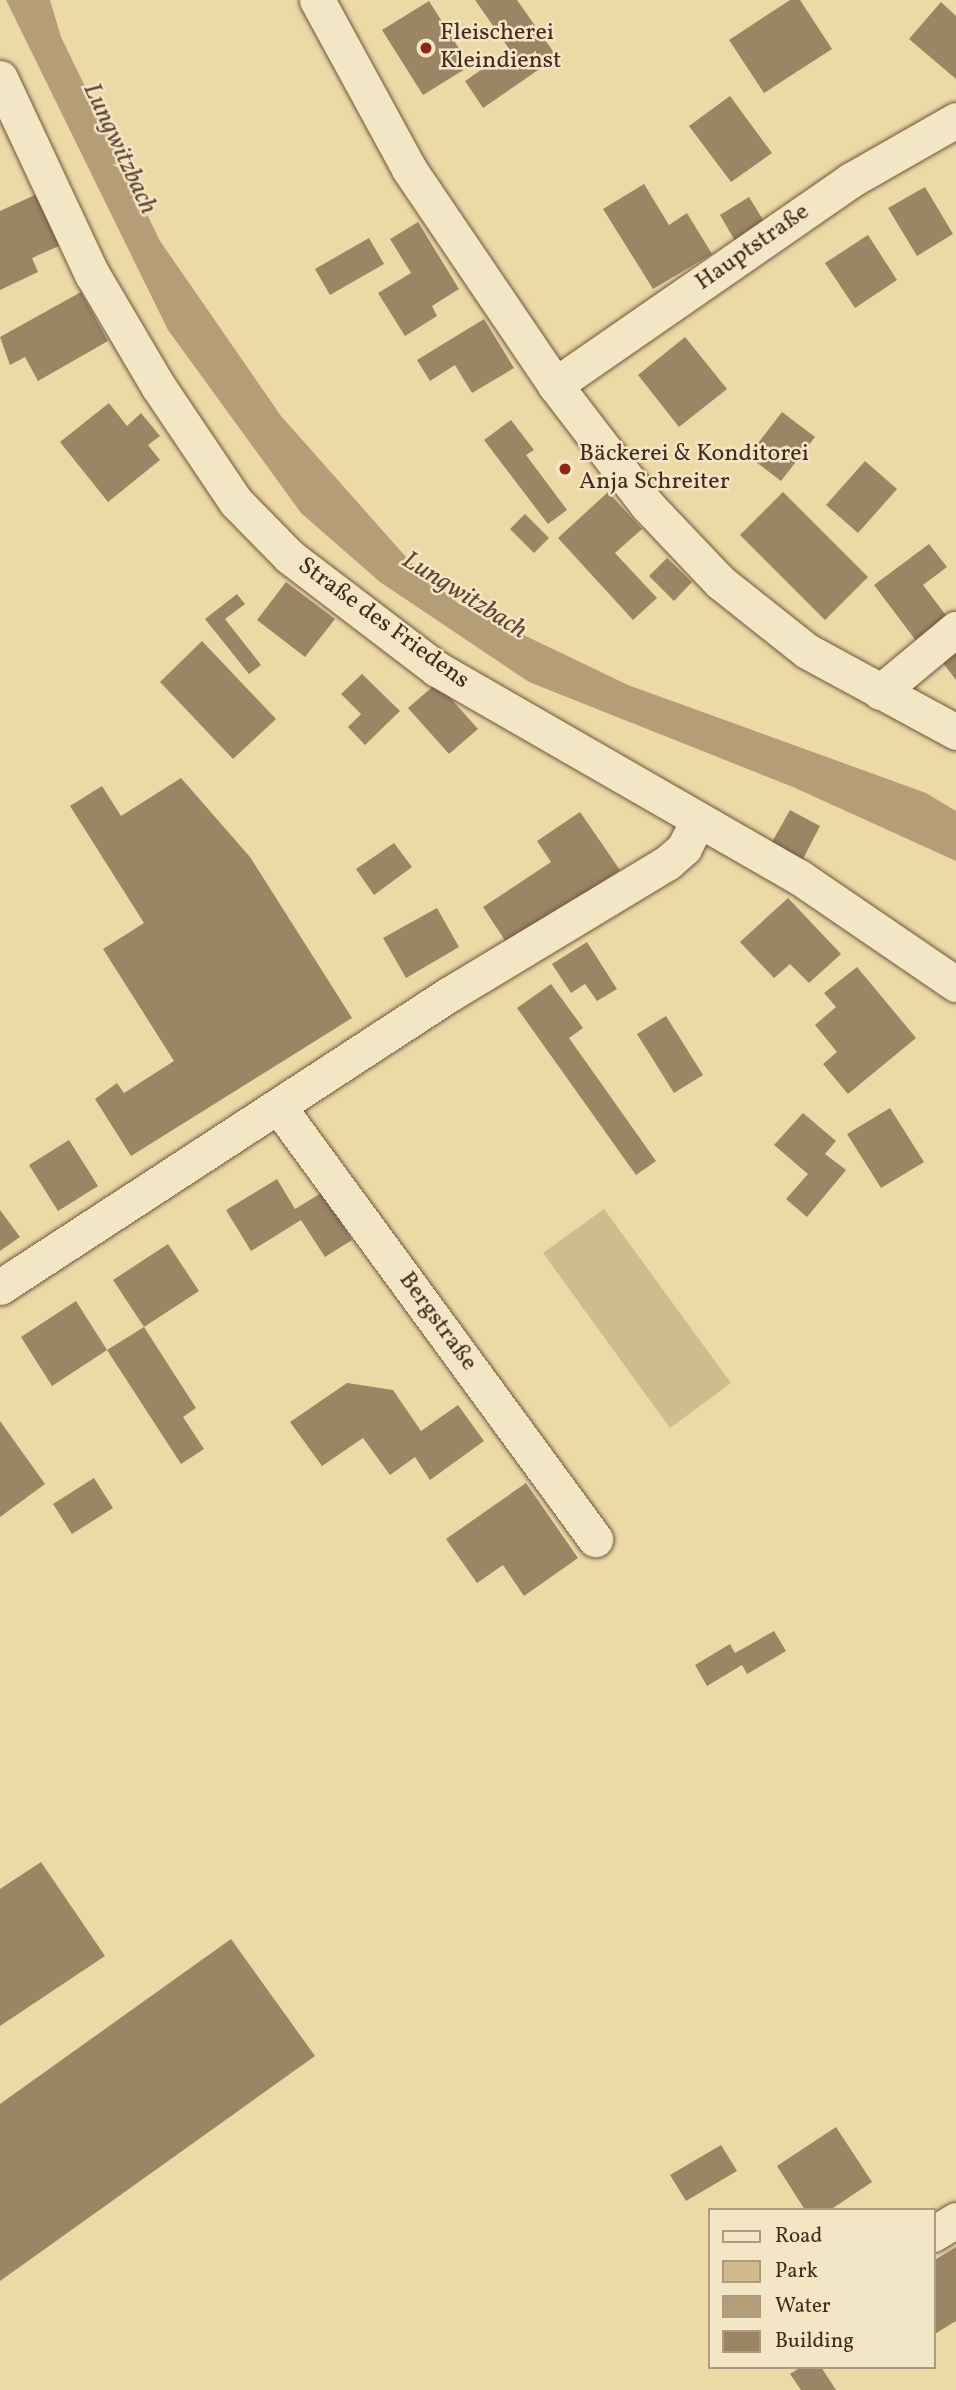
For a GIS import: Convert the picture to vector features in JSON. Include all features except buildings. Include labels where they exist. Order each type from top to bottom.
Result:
[{"type":"street","points":[[317,0],[409,169],[555,385],[647,505],[720,582],[807,651],[956,732]]},
{"type":"street","name":"Straße des Friedens","points":[[0,78],[92,274],[158,387],[236,502],[290,557],[437,669],[697,822],[799,877],[956,984]]},
{"type":"street","name":"Hauptstraße","points":[[555,385],[851,180],[956,120]]},
{"type":"street","points":[[880,692],[956,629]]},
{"type":"street","points":[[0,1287],[448,995],[667,863],[684,848],[697,822]]},
{"type":"street","name":"Bergstraße","points":[[278,1106],[595,1539]]},
{"type":"street","points":[[935,2233],[956,2220]]},
{"type":"green space","points":[[604,1209],[731,1383],[670,1428],[543,1253]]},
{"type":"water","points":[[6,0],[50,0],[61,37],[160,241],[281,416],[414,566],[459,604],[628,685],[926,793],[956,811],[956,861],[793,787],[529,682],[380,582],[301,513],[168,330]]},
{"type":"place","name":"Fleischerei Kleindienst","points":[[426,48]]},
{"type":"place","name":"Bäckerei & Konditorei Anja Schreiter","points":[[565,469]]},
{"type":"water label","name":"Lungwitzbach","points":[[119,149]]},
{"type":"water label","name":"Lungwitzbach","points":[[464,596]]}]
